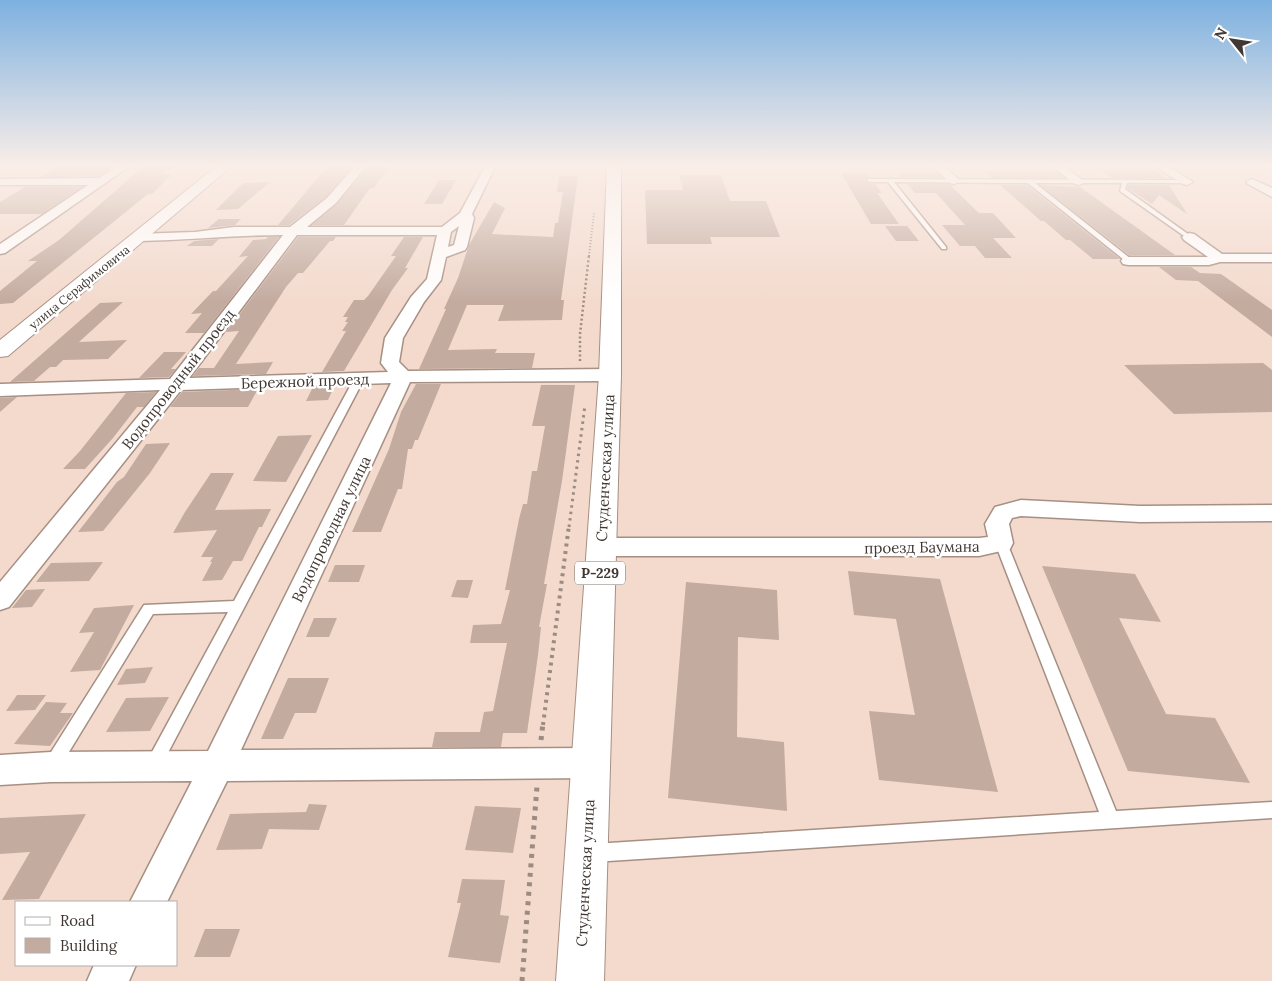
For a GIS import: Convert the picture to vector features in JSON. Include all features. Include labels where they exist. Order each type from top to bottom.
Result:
[{"type":"main road","name":"улица Серафимовича","points":[[0,352],[172,211]]},
{"type":"main road","name":"Студенческая улица","points":[[580,981],[610,374],[613,211]]},
{"type":"street","points":[[0,250],[57,211]]},
{"type":"street","name":"Водопроводный проезд","points":[[0,600],[174,386],[294,230],[317,217],[323,211]]},
{"type":"street","points":[[403,377],[390,363],[394,338],[417,300],[434,280],[445,231],[465,215],[467,211]]},
{"type":"street","points":[[439,256],[460,247],[468,218],[465,215]]},
{"type":"street","points":[[141,237],[195,236],[234,231],[445,231]]},
{"type":"street","points":[[1189,237],[1219,258]]},
{"type":"street","points":[[1128,261],[1209,261],[1219,258],[1272,258]]},
{"type":"street","name":"Бережной проезд","points":[[0,390],[174,386],[403,377],[610,374]]},
{"type":"street","name":"Водопроводная улица","points":[[149,901],[217,767],[403,377]]},
{"type":"street","name":"проезд Баумана","points":[[602,547],[979,548],[1001,543],[997,524],[1003,514],[1021,508],[1140,514],[1272,513]]},
{"type":"street","points":[[0,770],[51,767],[591,763]]},
{"type":"street","points":[[107,981],[115,966]]},
{"type":"lane","points":[[914,211],[944,248]]},
{"type":"lane","points":[[1066,211],[1128,261]]},
{"type":"lane","points":[[1152,211],[1189,237]]},
{"type":"lane","points":[[152,767],[359,379]]},
{"type":"lane","points":[[1001,543],[1111,821]]},
{"type":"lane","points":[[51,767],[149,609],[238,606]]},
{"type":"lane","points":[[586,854],[1272,810]]},
{"type":"path","points":[[522,981],[538,764],[588,388],[579,375],[580,334],[594,211]]},
{"type":"building","points":[[0,211],[47,211],[42,214],[0,214]]},
{"type":"building","points":[[93,211],[127,211],[13,303],[0,304],[0,291],[37,261],[28,261],[59,240]]},
{"type":"building","points":[[290,211],[308,211],[289,225],[278,225]]},
{"type":"building","points":[[329,211],[354,211],[344,225],[312,225]]},
{"type":"building","points":[[489,211],[504,211],[492,234],[553,237],[555,223],[558,223],[560,211],[573,211],[561,300],[564,300],[562,320],[498,321],[504,305],[467,305],[448,350],[497,349],[495,353],[535,353],[532,368],[419,369],[446,309],[444,309],[458,278],[469,245]]},
{"type":"building","points":[[646,211],[770,211],[780,237],[710,237],[712,244],[647,244]]},
{"type":"building","points":[[863,211],[890,211],[899,224],[871,224]]},
{"type":"building","points":[[952,211],[993,213],[1016,238],[993,238],[1012,258],[985,258],[975,246],[960,246],[942,225],[965,225]]},
{"type":"building","points":[[1029,211],[1059,211],[1120,259],[1093,259],[1070,240],[1066,240],[1044,221],[1041,221]]},
{"type":"building","points":[[1073,211],[1113,211],[1175,255],[1129,255]]},
{"type":"building","points":[[219,219],[241,219],[235,225],[208,228]]},
{"type":"building","points":[[885,226],[907,226],[919,241],[896,241]]},
{"type":"building","points":[[268,237],[279,237],[204,333],[185,333],[202,313],[191,314],[213,291],[216,291],[248,256],[239,257],[253,240],[266,239]]},
{"type":"building","points":[[298,237],[336,237],[333,241],[330,241],[303,273],[298,273],[286,287],[236,364],[273,362],[266,374],[193,376],[199,368],[214,368],[239,331],[226,332]]},
{"type":"building","points":[[404,237],[423,237],[405,268],[408,268],[392,290],[344,371],[322,372],[346,331],[342,331],[348,322],[345,322],[348,317],[343,317],[354,300],[364,300],[368,296],[396,256],[391,256]]},
{"type":"building","points":[[219,239],[212,246],[187,246],[194,241]]},
{"type":"building","points":[[1159,267],[1191,267],[1200,273],[1221,274],[1272,310],[1272,337],[1198,281],[1176,280]]},
{"type":"building","points":[[123,302],[79,342],[127,340],[108,359],[63,360],[56,367],[50,367],[34,381],[10,382],[100,303]]},
{"type":"building","points":[[164,352],[186,352],[171,369],[176,369],[169,377],[139,378]]},
{"type":"building","points":[[1263,363],[1272,370],[1272,412],[1174,414],[1124,365]]},
{"type":"building","points":[[416,384],[441,384],[418,440],[415,440],[412,449],[408,449],[402,489],[398,489],[381,532],[352,532],[389,449],[401,412]]},
{"type":"building","points":[[541,385],[575,385],[562,481],[544,584],[547,584],[539,627],[541,627],[538,655],[527,733],[503,733],[501,747],[432,747],[435,732],[480,732],[484,712],[493,711],[507,643],[470,643],[473,625],[501,624],[510,590],[505,590],[519,519],[523,504],[527,504],[532,471],[537,471],[545,426],[532,426]]},
{"type":"building","points":[[313,387],[334,387],[328,400],[306,401]]},
{"type":"building","points":[[258,389],[248,407],[170,407],[182,392]]},
{"type":"building","points":[[156,392],[144,407],[137,407],[113,438],[85,469],[63,469],[80,451],[126,393]]},
{"type":"building","points":[[17,397],[0,412],[0,398]]},
{"type":"building","points":[[312,435],[286,482],[253,481],[278,436]]},
{"type":"building","points":[[170,443],[150,473],[103,531],[78,532],[117,482],[124,477],[146,444]]},
{"type":"building","points":[[211,473],[234,473],[215,510],[271,509],[262,527],[259,527],[242,561],[233,561],[222,580],[202,581],[213,557],[201,557],[217,530],[173,533]]},
{"type":"building","points":[[103,562],[89,581],[36,582],[51,563]]},
{"type":"building","points":[[335,565],[365,565],[359,582],[328,582]]},
{"type":"building","points":[[1042,566],[1135,574],[1161,622],[1119,618],[1166,714],[1215,718],[1250,783],[1128,771]]},
{"type":"building","points":[[848,571],[940,579],[998,792],[879,780],[869,711],[915,715],[896,619],[854,615]]},
{"type":"building","points":[[457,580],[473,580],[468,598],[451,597]]},
{"type":"building","points":[[686,582],[777,590],[779,640],[738,637],[737,737],[784,742],[787,811],[668,798]]},
{"type":"building","points":[[45,589],[32,607],[12,608],[26,590]]},
{"type":"building","points":[[134,605],[100,670],[70,672],[94,632],[79,633],[94,608]]},
{"type":"building","points":[[314,618],[337,618],[329,637],[306,637]]},
{"type":"building","points":[[153,667],[145,683],[117,685],[126,669]]},
{"type":"building","points":[[288,678],[329,678],[316,713],[295,713],[283,739],[261,739]]},
{"type":"building","points":[[17,695],[46,695],[35,710],[6,711]]},
{"type":"building","points":[[169,697],[150,731],[106,732],[126,698]]},
{"type":"building","points":[[46,702],[67,703],[60,713],[73,713],[50,746],[14,744]]},
{"type":"building","points":[[309,804],[327,805],[319,830],[269,829],[262,849],[216,850],[230,814],[306,812]]},
{"type":"building","points":[[475,806],[521,808],[513,853],[465,850]]},
{"type":"building","points":[[86,814],[39,899],[2,900],[30,852],[0,854],[0,818]]},
{"type":"building","points":[[462,879],[505,880],[500,915],[509,916],[500,963],[448,957],[461,903],[457,903]]},
{"type":"building","points":[[205,929],[240,929],[230,957],[194,957]]}]
